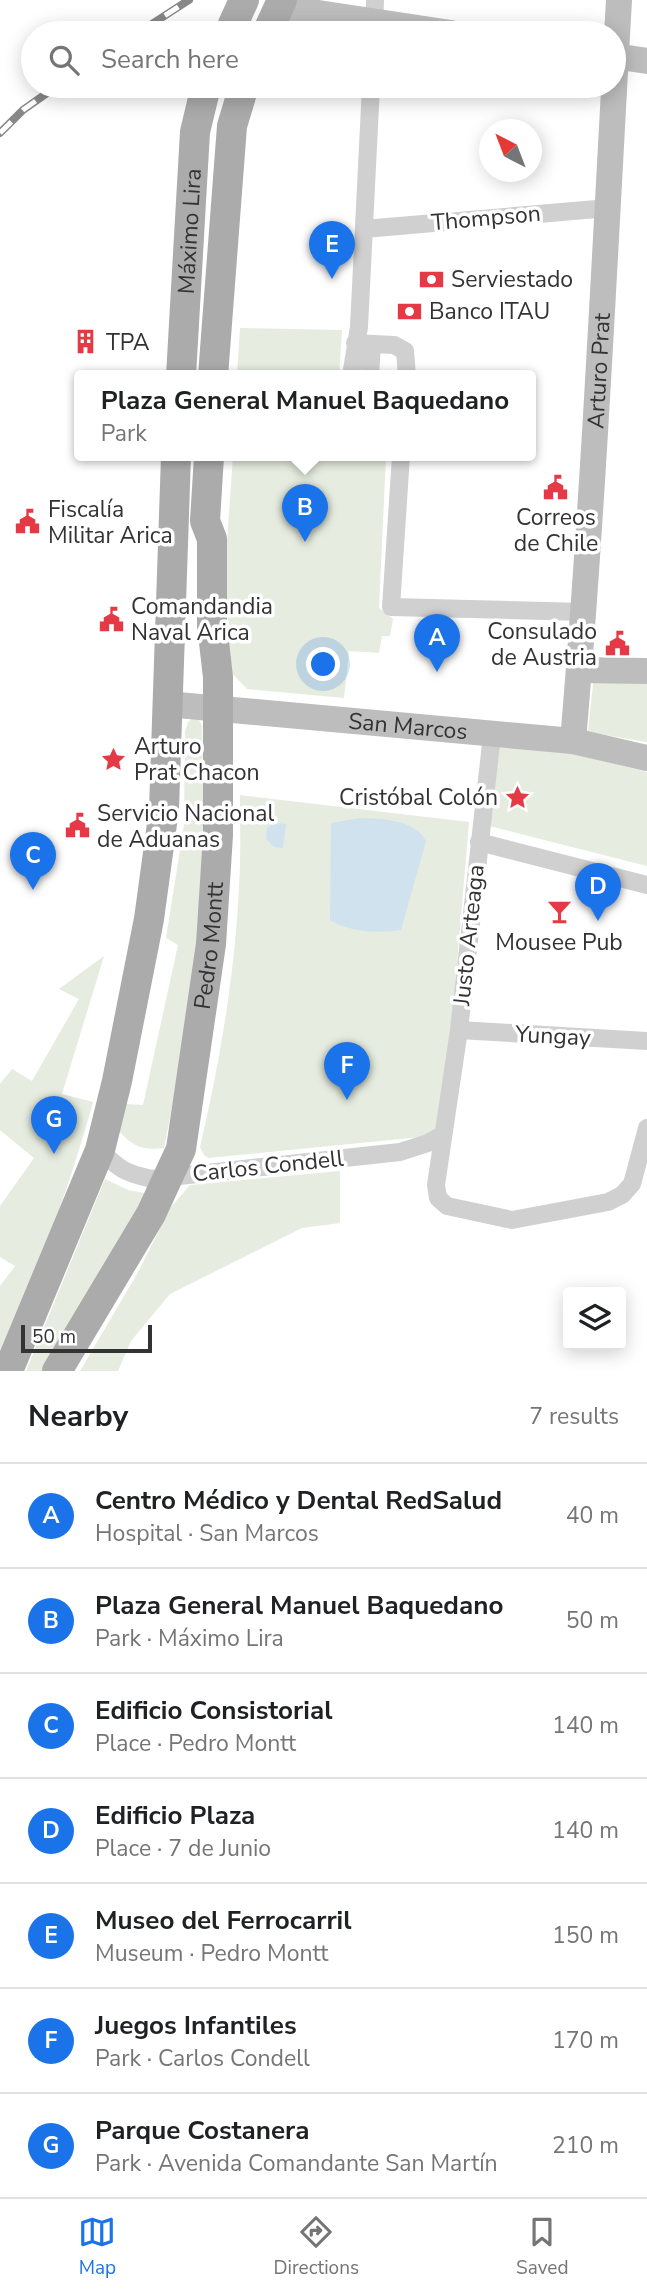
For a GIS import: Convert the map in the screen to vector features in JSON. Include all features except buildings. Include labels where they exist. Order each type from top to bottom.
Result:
[{"type":"main road","points":[[234,21],[244,0]]},
{"type":"main road","name":"Máximo Lira","points":[[181,370],[195,132],[203,98]]},
{"type":"main road","name":"Máximo Lira","points":[[213,370],[232,126],[240,98]]},
{"type":"main road","name":"Máximo Lira","points":[[216,321],[233,334],[231,370]]},
{"type":"main road","points":[[8,1371],[100,1150],[117,1081],[149,919],[164,809],[176,461]]},
{"type":"main road","points":[[209,461],[205,521],[212,539],[212,625],[219,708]]},
{"type":"main road","points":[[212,539],[222,521],[227,461]]},
{"type":"main road","name":"Pedro Montt","points":[[57,1371],[151,1214],[181,1149],[211,944],[218,835],[219,708]]},
{"type":"street","name":"Arturo Prat","points":[[618,21],[619,0]]},
{"type":"street","points":[[275,14],[374,19]]},
{"type":"street","points":[[626,58],[647,61]]},
{"type":"street","points":[[369,370],[359,327],[370,98]]},
{"type":"street","name":"Arturo Prat","points":[[573,741],[584,612],[613,98]]},
{"type":"street","name":"Thompson","points":[[364,229],[608,208]]},
{"type":"street","points":[[353,370],[364,344]]},
{"type":"street","points":[[364,344],[394,345],[405,351],[407,370]]},
{"type":"street","points":[[401,461],[391,607],[584,612]]},
{"type":"street","points":[[579,670],[647,671]]},
{"type":"street","name":"San Marcos","points":[[167,704],[573,741],[647,758]]},
{"type":"street","name":"Justo Arteaga","points":[[492,735],[459,1030],[436,1185],[438,1198],[447,1206],[512,1220],[608,1202],[622,1195],[632,1184],[647,1128]]},
{"type":"street","points":[[479,842],[647,885]]},
{"type":"street","name":"Yungay","points":[[459,1030],[647,1041]]},
{"type":"street","name":"Carlos Condell","points":[[100,1150],[127,1173],[152,1179],[400,1152],[428,1143],[442,1135]]},
{"type":"shaded area","points":[[240,328],[342,330],[339,370],[237,370]]},
{"type":"shaded area","points":[[233,461],[386,461],[379,608],[393,619],[390,636],[382,636],[379,653],[349,651],[344,698],[247,689],[230,671],[225,570]]},
{"type":"shaded area","points":[[594,675],[647,679],[647,742],[588,732]]},
{"type":"shaded area","points":[[198,718],[202,726],[205,881],[193,1002],[164,1148],[150,1149],[133,1144],[119,1131],[126,1104],[143,1105],[178,945],[166,938],[184,825],[185,731],[188,722]]},
{"type":"shaded area","points":[[498,747],[573,753],[647,772],[647,866],[489,826]]},
{"type":"shaded area","points":[[240,795],[469,822],[441,1126],[421,1137],[208,1158],[204,1155],[200,1147],[220,1050],[234,952],[240,875]]},
{"type":"shaded area","points":[[104,956],[62,1094],[93,1102],[51,1231],[0,1357],[0,1286],[15,1266],[0,1257],[0,1206],[34,1158],[0,1130],[0,1084],[12,1069],[32,1081],[79,999],[59,989]]},
{"type":"shaded area","points":[[340,1171],[340,1223],[302,1228],[170,1294],[131,1341],[118,1371],[80,1371],[137,1274],[171,1207],[190,1185]]},
{"type":"shaded area","points":[[105,1179],[128,1190],[150,1194],[51,1371],[26,1371]]},
{"type":"water","points":[[360,818],[406,824],[414,828],[426,841],[401,930],[365,931],[330,920],[331,823]]},
{"type":"water","points":[[275,823],[286,824],[283,848],[274,847],[266,839],[267,828]]},
{"type":"railway","points":[[157,21],[189,0]]},
{"type":"railway","points":[[0,133],[23,110],[40,98]]},
{"type":"place","name":"Museo del Ferrocarril","points":[[332,279]]},
{"type":"place","name":"Serviestado","points":[[431,279]]},
{"type":"place","name":"Banco ITAU","points":[[409,311]]},
{"type":"place","name":"TPA","points":[[86,342]]},
{"type":"place","name":"Correos de Chile","points":[[556,487]]},
{"type":"place","name":"Fiscalía Militar Arica","points":[[28,522]]},
{"type":"place","name":"Plaza General Manuel Baquedano","points":[[305,542]]},
{"type":"place","name":"Comandandia Naval Arica","points":[[111,619]]},
{"type":"place","name":"Consulado de Austria","points":[[617,644]]},
{"type":"place","name":"Centro Médico y Dental RedSalud","points":[[437,672]]},
{"type":"place","name":"Arturo Prat Chacon","points":[[114,759]]},
{"type":"place","name":"Cristóbal Colón","points":[[518,797]]},
{"type":"place","name":"Servicio Nacional de Aduanas","points":[[77,826]]},
{"type":"place","name":"Edificio Consistorial","points":[[33,890]]},
{"type":"place","name":"Mousee Pub","points":[[559,912]]},
{"type":"place","name":"Edificio Plaza","points":[[598,921]]},
{"type":"place","name":"Juegos Infantiles","points":[[347,1100]]},
{"type":"place","name":"Parque Costanera","points":[[54,1154]]}]
